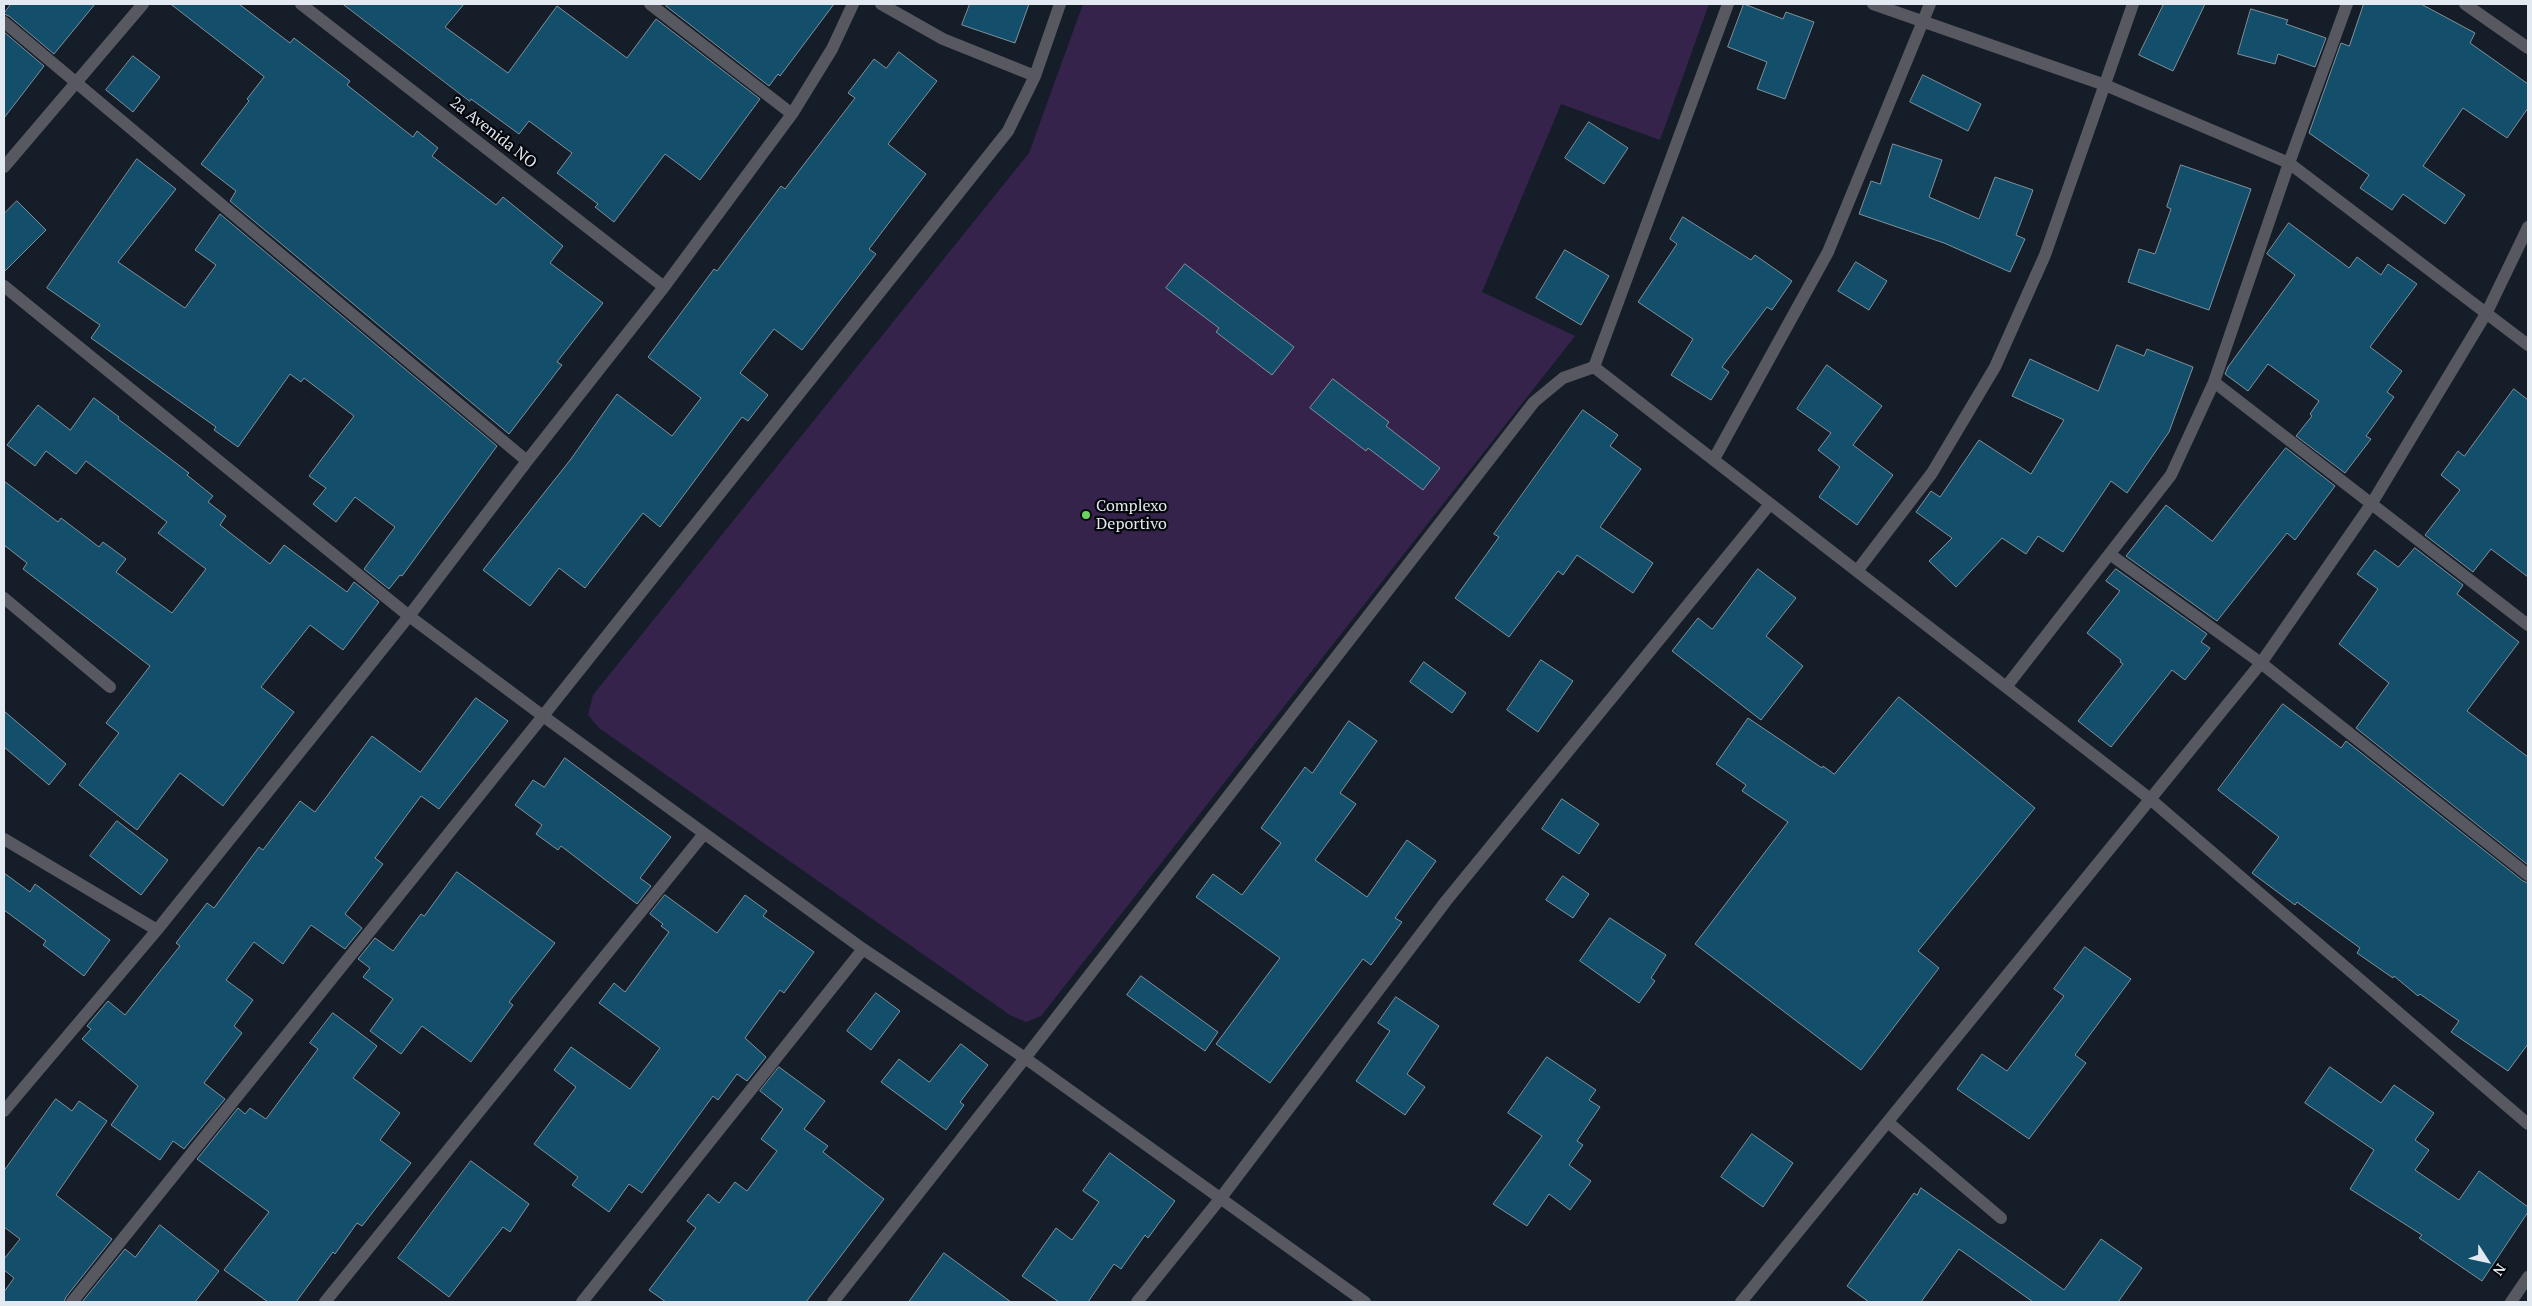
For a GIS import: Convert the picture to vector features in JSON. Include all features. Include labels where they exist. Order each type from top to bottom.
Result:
[{"type":"street","points":[[4,166],[143,4]]},
{"type":"street","name":"2a Avenida NO","points":[[301,4],[664,287]]},
{"type":"street","points":[[650,4],[792,114]]},
{"type":"street","points":[[4,1111],[157,930],[409,616],[526,461],[664,287],[792,114],[832,48],[853,4]]},
{"type":"street","points":[[881,4],[943,39],[1035,76]]},
{"type":"street","points":[[72,1302],[543,716],[1008,131],[1035,76],[1060,4]]},
{"type":"street","points":[[1594,367],[1728,4]]},
{"type":"street","points":[[1873,4],[2105,85],[2289,163],[2528,345]]},
{"type":"street","points":[[1714,459],[1828,252],[1925,21],[1930,4]]},
{"type":"street","points":[[1857,571],[1932,473],[1995,367],[2045,255],[2133,4]]},
{"type":"street","points":[[2006,687],[2111,555],[2171,475],[2214,382],[2289,163],[2347,4]]},
{"type":"street","points":[[2466,4],[2528,48]]},
{"type":"street","points":[[4,22],[526,461]]},
{"type":"street","points":[[1741,1302],[1888,1123],[2149,798],[2261,663],[2372,503],[2487,312],[2528,226]]},
{"type":"street","points":[[4,286],[409,616],[703,835],[864,949],[1025,1058],[1364,1302]]},
{"type":"street","points":[[1594,367],[2149,798],[2528,1124]]},
{"type":"street","points":[[833,1302],[1025,1058],[1534,402],[1562,378],[1594,367]]},
{"type":"street","points":[[2214,382],[2528,626]]},
{"type":"street","points":[[1137,1302],[1220,1199],[1446,901],[1770,504]]},
{"type":"street","points":[[2111,555],[2261,663],[2528,875]]},
{"type":"street","points":[[4,598],[110,688]]},
{"type":"street","points":[[324,1302],[703,835]]},
{"type":"street","points":[[4,839],[157,930]]},
{"type":"street","points":[[582,1302],[864,949]]},
{"type":"street","points":[[1888,1123],[2001,1218]]},
{"type":"street","points":[[2511,1302],[2528,1277]]},
{"type":"shaded area","name":"Complexo Deportivo","points":[[1083,4],[1709,4],[1660,140],[1561,104],[1482,292],[1575,336],[1041,1016],[1026,1022],[1010,1015],[599,728],[588,715],[593,695],[1029,153]]},
{"type":"building","points":[[11,4],[95,4],[54,54],[9,16],[4,14]]},
{"type":"building","points":[[171,4],[239,4],[290,43],[294,38],[350,81],[347,85],[413,137],[417,131],[438,148],[432,156],[496,205],[503,197],[563,246],[550,263],[603,303],[557,362],[562,365],[509,434],[230,201],[236,191],[201,164],[249,101],[247,99],[264,77]]},
{"type":"building","points":[[343,4],[464,4],[445,27],[508,73],[557,6],[627,58],[656,19],[760,99],[700,180],[665,154],[614,222],[595,207],[598,204],[557,173],[572,153],[529,121],[519,134],[471,99],[470,101]]},
{"type":"building","points":[[668,4],[834,4],[780,76],[778,74],[769,86],[666,6]]},
{"type":"building","points":[[970,4],[1029,4],[1015,43],[962,25]]},
{"type":"building","points":[[1744,4],[1783,19],[1786,12],[1814,22],[1785,99],[1757,89],[1767,62],[1728,47]]},
{"type":"building","points":[[2164,4],[2205,4],[2173,71],[2139,55]]},
{"type":"building","points":[[2364,4],[2421,4],[2475,33],[2470,43],[2528,84],[2528,108],[2507,138],[2463,108],[2423,166],[2465,195],[2445,224],[2403,194],[2392,210],[2360,188],[2369,175],[2309,133],[2341,43],[2349,46]]},
{"type":"building","points":[[2251,9],[2288,20],[2286,24],[2326,38],[2315,67],[2278,54],[2275,64],[2238,54]]},
{"type":"building","points":[[4,32],[44,66],[4,118]]},
{"type":"building","points":[[899,52],[937,81],[888,144],[926,174],[869,249],[876,254],[802,350],[774,329],[740,373],[768,395],[748,421],[742,417],[660,527],[643,513],[585,588],[559,568],[530,606],[483,570],[571,459],[617,394],[672,436],[701,398],[648,357],[714,269],[717,271],[781,186],[785,189],[855,98],[848,93],[874,59],[886,68]]},
{"type":"building","points":[[133,56],[160,77],[133,112],[106,90]]},
{"type":"building","points":[[1923,75],[1981,104],[1968,131],[1910,102]]},
{"type":"building","points":[[1589,122],[1628,148],[1604,184],[1565,158]]},
{"type":"building","points":[[1893,144],[1942,160],[1929,197],[1979,219],[1995,177],[2033,190],[2016,235],[2025,239],[2010,272],[1944,243],[1859,214],[1871,181],[1880,184]]},
{"type":"building","points":[[137,159],[176,189],[118,262],[185,308],[216,265],[195,250],[220,214],[497,446],[402,576],[400,575],[389,589],[364,569],[395,527],[355,497],[336,522],[313,504],[326,488],[309,476],[354,416],[304,378],[301,382],[290,374],[238,447],[214,430],[216,427],[91,338],[100,325],[47,288]]},
{"type":"building","points":[[2181,165],[2251,189],[2209,310],[2128,282],[2139,249],[2155,254],[2171,209],[2167,207]]},
{"type":"building","points":[[17,201],[46,230],[4,272],[4,214]]},
{"type":"building","points":[[1683,217],[1751,260],[1755,255],[1792,281],[1772,310],[1767,307],[1722,367],[1729,372],[1711,400],[1671,375],[1693,339],[1638,302],[1677,244],[1670,239]]},
{"type":"building","points":[[2289,223],[2349,268],[2357,257],[2381,275],[2388,264],[2417,284],[2370,347],[2402,371],[2387,392],[2394,397],[2366,436],[2371,439],[2345,473],[2296,436],[2312,416],[2310,414],[2319,401],[2268,364],[2248,391],[2225,374],[2228,367],[2295,275],[2267,254]]},
{"type":"building","points":[[1565,250],[1609,276],[1581,325],[1536,298]]},
{"type":"building","points":[[1856,262],[1887,281],[1869,310],[1838,291]]},
{"type":"building","points":[[1185,264],[1294,347],[1272,375],[1216,332],[1219,328],[1166,288]]},
{"type":"building","points":[[2117,345],[2144,356],[2147,349],[2193,367],[2169,432],[2127,493],[2111,481],[2063,552],[2038,536],[2026,554],[2002,538],[1956,587],[1929,561],[1952,538],[1916,512],[1931,491],[1940,497],[1979,440],[2031,474],[2064,420],[2012,396],[2030,359],[2098,391]]},
{"type":"building","points":[[1827,365],[1882,406],[1853,445],[1893,475],[1857,525],[1819,497],[1840,467],[1818,450],[1831,433],[1797,409]]},
{"type":"building","points":[[1333,379],[1389,422],[1386,426],[1440,468],[1423,490],[1368,448],[1366,451],[1310,408]]},
{"type":"building","points":[[2514,389],[2528,400],[2528,577],[2491,549],[2473,572],[2425,535],[2460,490],[2441,475],[2458,451],[2464,456]]},
{"type":"building","points":[[94,398],[119,417],[118,419],[189,473],[187,475],[213,496],[208,502],[226,516],[220,525],[270,564],[284,545],[347,592],[354,582],[379,602],[343,650],[310,625],[261,687],[294,712],[223,806],[180,773],[137,830],[79,785],[119,733],[106,723],[150,666],[23,569],[27,563],[4,545],[4,481],[58,522],[61,518],[99,547],[103,542],[126,559],[116,572],[172,613],[206,569],[158,533],[167,522],[86,461],[76,474],[46,451],[35,466],[7,445],[38,405],[70,430]]},
{"type":"building","points":[[1583,410],[1618,435],[1610,446],[1641,469],[1600,527],[1653,563],[1633,593],[1577,555],[1563,575],[1558,571],[1509,637],[1455,598],[1499,537],[1494,534]]},
{"type":"building","points":[[2286,448],[2335,486],[2295,540],[2287,533],[2217,621],[2126,556],[2166,505],[2212,541]]},
{"type":"building","points":[[2415,548],[2463,585],[2457,594],[2519,642],[2467,711],[2528,757],[2528,865],[2356,728],[2389,683],[2339,644],[2378,589],[2357,574],[2375,550],[2398,567]]},
{"type":"building","points":[[1758,569],[1796,598],[1766,636],[1803,666],[1761,720],[1672,651],[1698,618],[1712,629]]},
{"type":"building","points":[[2116,569],[2207,634],[2201,642],[2210,648],[2185,680],[2172,670],[2111,747],[2078,721],[2123,664],[2120,662],[2121,660],[2087,633],[2120,591],[2106,581]]},
{"type":"building","points":[[1541,660],[1573,681],[1538,732],[1507,710]]},
{"type":"building","points":[[1424,662],[1466,693],[1452,713],[1410,682]]},
{"type":"building","points":[[1899,697],[2035,808],[1918,951],[1939,968],[1861,1070],[1695,944],[1788,822],[1742,791],[1746,785],[1716,764],[1748,718],[1822,768],[1823,766],[1834,774]]},
{"type":"building","points":[[476,698],[508,721],[439,809],[421,796],[375,858],[383,864],[345,914],[362,928],[345,949],[311,925],[283,964],[254,942],[226,980],[253,1000],[234,1026],[242,1033],[204,1083],[225,1099],[184,1149],[173,1141],[160,1160],[111,1125],[138,1086],[82,1039],[91,1029],[87,1026],[108,1001],[125,1015],[180,946],[176,943],[207,903],[214,908],[259,847],[263,850],[300,801],[315,812],[372,736],[420,772]]},
{"type":"building","points":[[2283,704],[2341,748],[2346,741],[2528,883],[2528,1044],[2508,1071],[2451,1032],[2459,1021],[2420,994],[2418,996],[2394,976],[2393,978],[2357,953],[2360,948],[2297,902],[2295,905],[2252,873],[2279,837],[2218,790]]},
{"type":"building","points":[[4,711],[66,764],[49,785],[4,747]]},
{"type":"building","points":[[1349,721],[1377,741],[1340,793],[1356,804],[1315,860],[1367,897],[1407,840],[1436,861],[1395,918],[1402,922],[1371,965],[1363,959],[1270,1083],[1216,1044],[1280,958],[1196,897],[1213,874],[1242,895],[1281,843],[1261,828],[1305,767],[1312,773]]},
{"type":"building","points":[[565,758],[671,837],[640,878],[651,886],[637,904],[561,846],[558,850],[536,834],[542,825],[515,805],[533,780],[544,787]]},
{"type":"building","points":[[1562,799],[1599,824],[1579,854],[1542,829]]},
{"type":"building","points":[[117,821],[168,860],[141,895],[90,856]]},
{"type":"building","points":[[457,872],[555,943],[509,1002],[513,1005],[471,1062],[422,1026],[401,1054],[370,1031],[393,999],[363,977],[370,968],[358,959],[375,938],[393,951],[421,914],[424,916]]},
{"type":"building","points":[[4,873],[30,892],[35,884],[110,940],[84,976],[43,945],[46,941],[4,910]]},
{"type":"building","points":[[1563,876],[1589,894],[1573,918],[1546,900]]},
{"type":"building","points":[[665,895],[717,933],[745,895],[767,911],[763,916],[814,952],[784,993],[780,990],[745,1038],[766,1057],[747,1081],[737,1074],[718,1100],[713,1096],[642,1193],[629,1184],[609,1212],[572,1185],[578,1177],[534,1144],[576,1087],[554,1070],[571,1047],[630,1089],[660,1048],[599,1003],[614,983],[625,992],[669,932],[661,926],[663,924],[650,914]]},
{"type":"building","points":[[1610,918],[1666,955],[1651,978],[1655,981],[1639,1003],[1580,961]]},
{"type":"building","points":[[2085,947],[2131,979],[2075,1055],[2086,1063],[2029,1139],[1957,1089],[1982,1054],[2007,1071],[2064,996],[2054,989]]},
{"type":"building","points":[[1141,976],[1218,1032],[1205,1051],[1127,995]]},
{"type":"building","points":[[876,993],[900,1011],[871,1050],[847,1031]]},
{"type":"building","points":[[1396,997],[1439,1026],[1407,1074],[1425,1087],[1405,1115],[1356,1081],[1390,1031],[1378,1023]]},
{"type":"building","points":[[333,1013],[377,1046],[353,1078],[400,1113],[380,1140],[411,1163],[362,1226],[357,1223],[335,1254],[333,1252],[296,1302],[268,1302],[224,1270],[269,1212],[197,1159],[238,1108],[245,1114],[250,1108],[266,1119],[318,1049],[310,1043]]},
{"type":"building","points":[[961,1044],[988,1065],[960,1102],[964,1105],[946,1130],[881,1082],[899,1059],[929,1082]]},
{"type":"building","points":[[1547,1057],[1596,1090],[1589,1100],[1600,1107],[1577,1141],[1583,1145],[1569,1165],[1591,1181],[1570,1210],[1549,1194],[1527,1226],[1493,1204],[1542,1136],[1508,1113]]},
{"type":"building","points":[[779,1067],[825,1101],[804,1129],[828,1146],[823,1152],[884,1199],[806,1302],[666,1302],[649,1290],[696,1228],[687,1221],[708,1194],[719,1203],[735,1182],[747,1191],[777,1151],[761,1139],[783,1109],[760,1091]]},
{"type":"building","points":[[2330,1067],[2381,1103],[2394,1085],[2434,1113],[2415,1140],[2429,1150],[2415,1170],[2459,1200],[2479,1171],[2528,1207],[2528,1212],[2482,1281],[2419,1238],[2422,1235],[2350,1189],[2374,1150],[2305,1103]]},
{"type":"building","points":[[56,1099],[72,1111],[79,1101],[107,1121],[56,1195],[112,1239],[64,1302],[4,1302],[4,1292],[14,1278],[4,1270],[4,1259],[20,1239],[4,1227],[4,1171]]},
{"type":"building","points":[[1752,1134],[1793,1163],[1763,1207],[1721,1177]]},
{"type":"building","points":[[1110,1153],[1175,1201],[1148,1238],[1145,1235],[1121,1269],[1114,1264],[1088,1302],[1059,1302],[1022,1276],[1056,1228],[1072,1240],[1099,1202],[1083,1191]]},
{"type":"building","points":[[471,1161],[529,1204],[510,1232],[503,1227],[449,1297],[398,1258]]},
{"type":"building","points":[[1921,1188],[2064,1290],[2101,1239],[2142,1268],[2118,1302],[2033,1302],[1959,1249],[1921,1302],[1869,1302],[1847,1286],[1914,1193],[1917,1195]]},
{"type":"building","points":[[160,1225],[219,1271],[195,1302],[82,1302],[125,1249],[135,1257]]},
{"type":"building","points":[[944,1253],[1011,1302],[909,1302]]},
{"type":"place","name":"Complexo Deportivo","points":[[1086,515]]}]
